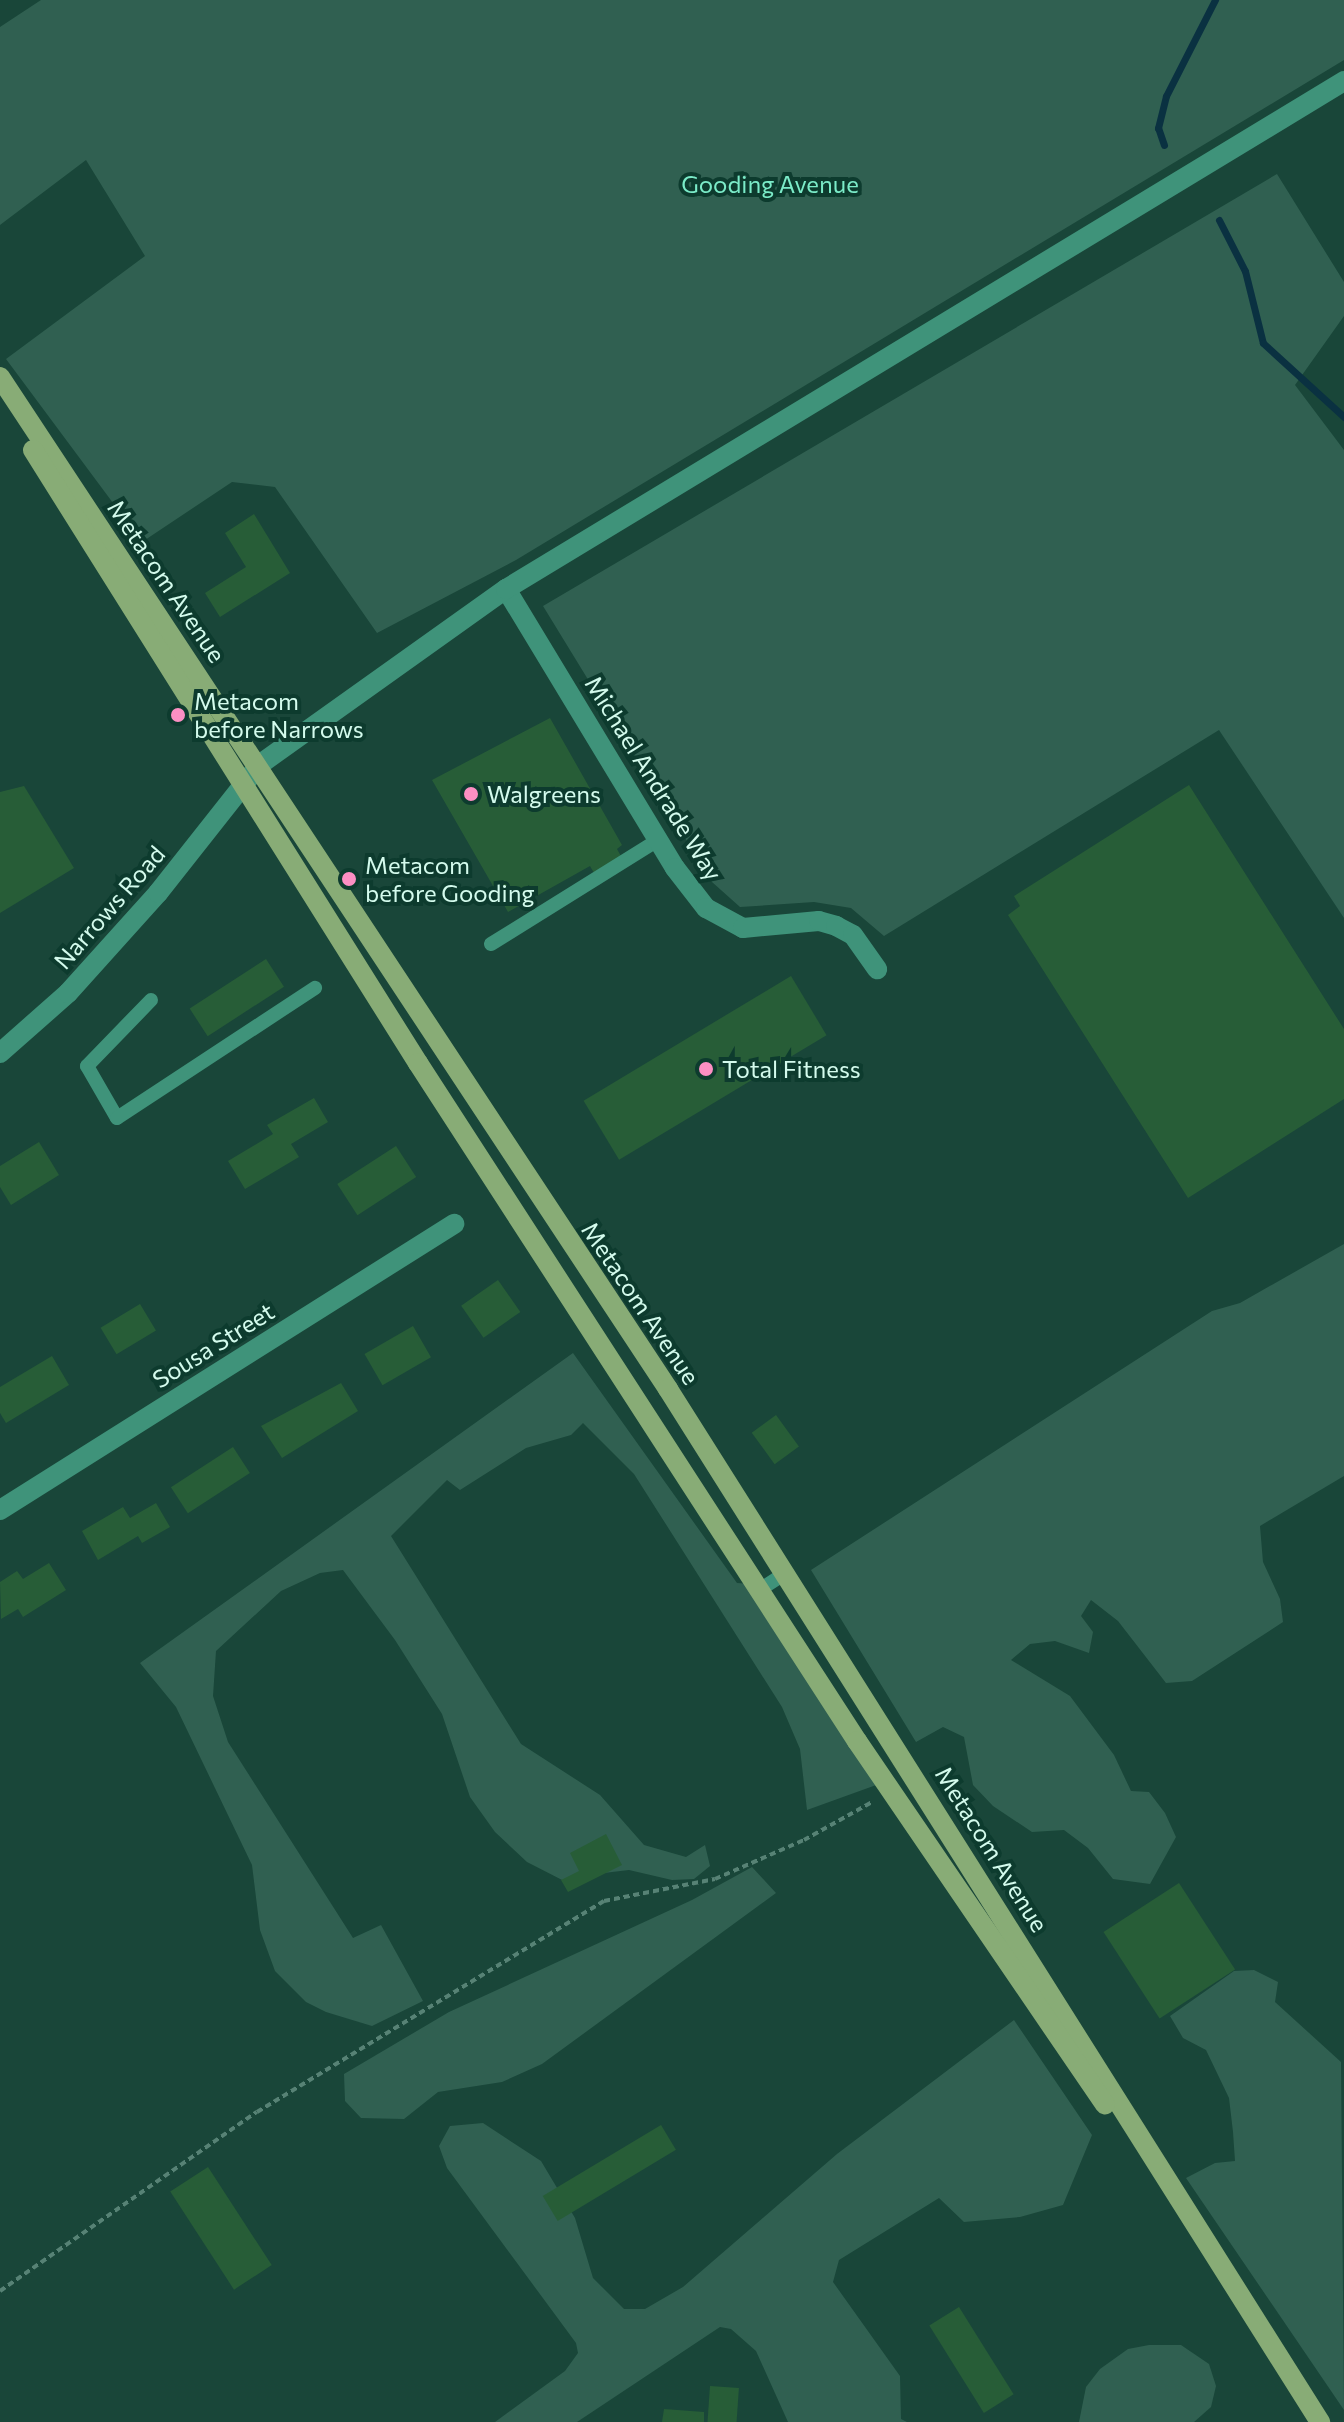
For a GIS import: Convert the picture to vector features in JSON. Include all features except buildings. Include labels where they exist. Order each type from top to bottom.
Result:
[{"type":"main road","name":"Metacom Avenue","points":[[0,377],[29,431],[161,638],[244,783],[418,1063],[891,1791],[1222,2269]]},
{"type":"main road","name":"Metacom Avenue","points":[[0,395],[29,431]]},
{"type":"main road","name":"Metacom Avenue","points":[[161,638],[259,765],[786,1573],[1320,2422]]},
{"type":"street","points":[[244,783],[259,765],[506,589],[1344,81]]},
{"type":"street","name":"Michael Andrade Way","points":[[506,589],[658,840],[698,900],[730,924],[767,928],[819,921],[836,926],[853,935],[877,969]]},
{"type":"street","name":"Narrows Road","points":[[0,1053],[77,984],[158,893],[244,783]]},
{"type":"street","name":"Sousa Street","points":[[0,1510],[454,1224]]},
{"type":"lane","points":[[491,944],[658,840]]},
{"type":"lane","points":[[151,1000],[87,1066],[117,1118],[315,988]]},
{"type":"lane","points":[[761,1589],[786,1573]]},
{"type":"path","points":[[0,2291],[257,2112],[604,1901],[715,1879],[804,1840],[891,1791]]},
{"type":"green space","name":"Gooding Avenue","points":[[41,0],[1344,0],[1344,60],[516,560],[377,633],[275,487],[232,482],[142,542],[6,359],[145,256],[86,160],[0,225],[0,27]]},
{"type":"green space","points":[[1277,174],[1344,282],[1344,316],[1295,385],[1344,450],[1344,918],[1219,730],[884,936],[851,908],[814,902],[740,907],[712,882],[543,606]]},
{"type":"green space","points":[[1344,1244],[1344,1476],[1260,1526],[1263,1562],[1280,1599],[1283,1622],[1192,1681],[1166,1683],[1118,1621],[1091,1600],[1081,1616],[1093,1632],[1089,1653],[1055,1641],[1030,1644],[1011,1660],[1070,1696],[1114,1755],[1131,1791],[1149,1792],[1165,1813],[1176,1837],[1150,1884],[1113,1879],[1088,1848],[1064,1830],[1032,1832],[993,1806],[973,1785],[964,1737],[943,1727],[916,1742],[811,1570],[1212,1311],[1240,1303]]},
{"type":"green space","points":[[573,1353],[737,1583],[752,1584],[879,1784],[807,1810],[800,1749],[782,1707],[634,1474],[583,1423],[571,1435],[526,1448],[460,1490],[447,1480],[391,1536],[521,1744],[600,1795],[644,1845],[686,1857],[705,1845],[710,1866],[694,1879],[672,1880],[629,1870],[587,1875],[568,1883],[527,1862],[495,1832],[470,1797],[442,1714],[395,1640],[343,1570],[320,1573],[281,1591],[216,1651],[213,1696],[228,1742],[353,1938],[381,1925],[423,2001],[372,2026],[326,2012],[306,2002],[275,1971],[260,1930],[252,1865],[176,1707],[140,1663]]},
{"type":"green space","points":[[752,1867],[776,1893],[542,2064],[502,2082],[438,2092],[404,2119],[361,2118],[345,2101],[344,2074],[449,2012],[692,1900]]},
{"type":"green space","points":[[1254,1970],[1278,1982],[1275,2002],[1341,2062],[1344,2410],[1186,2178],[1215,2163],[1235,2161],[1233,2132],[1229,2098],[1206,2050],[1183,2038],[1170,2016],[1234,1971]]},
{"type":"green space","points":[[1014,2020],[1092,2135],[1063,2205],[1020,2217],[964,2222],[939,2198],[839,2260],[833,2282],[900,2376],[901,2419],[907,2422],[788,2422],[756,2351],[731,2329],[720,2327],[577,2422],[495,2422],[565,2371],[578,2353],[576,2343],[447,2168],[439,2146],[450,2126],[483,2123],[541,2161],[575,2218],[593,2278],[624,2309],[645,2309],[683,2287],[837,2154]]},
{"type":"green space","points":[[1149,2345],[1181,2345],[1209,2364],[1216,2386],[1211,2407],[1194,2422],[1079,2422],[1086,2387],[1100,2369],[1128,2349]]},
{"type":"waterway","points":[[1164,145],[1158,128],[1166,96],[1215,0]]},
{"type":"waterway","points":[[1219,220],[1245,271],[1263,343],[1344,417]]},
{"type":"place","name":"Metacom before Narrows","points":[[178,715]]},
{"type":"place","name":"Walgreens","points":[[471,794]]},
{"type":"place","name":"Metacom before Gooding","points":[[349,879]]},
{"type":"place","name":"Total Fitness","points":[[706,1069]]}]
